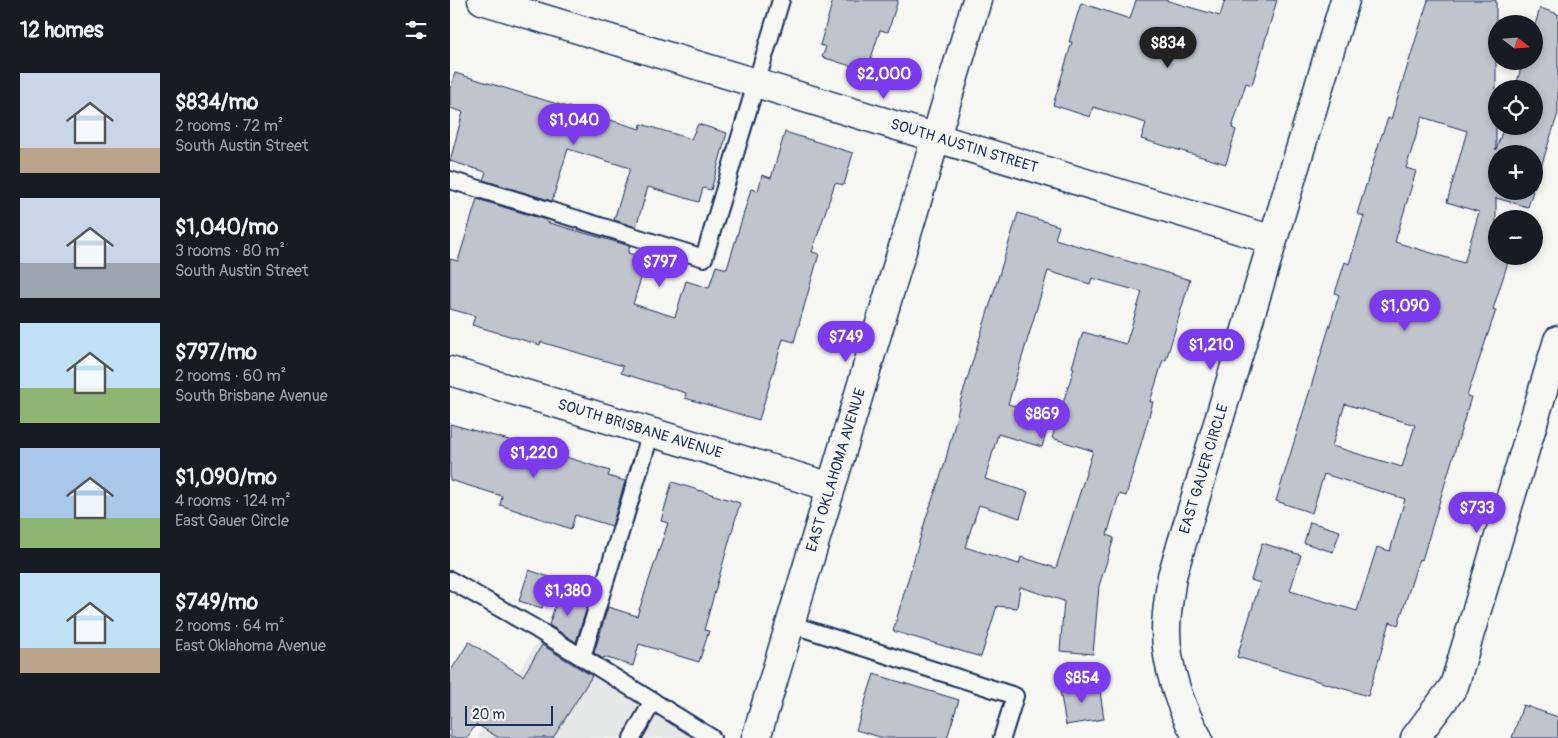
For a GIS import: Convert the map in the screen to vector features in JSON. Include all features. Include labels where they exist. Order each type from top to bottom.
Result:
[{"type":"street","name":"SOUTH AUSTIN STREET","points":[[482,0],[1273,240]]},
{"type":"street","name":"EAST OKLAHOMA AVENUE","points":[[756,738],[977,0]]},
{"type":"street","name":"EAST GAUER CIRCLE","points":[[1198,738],[1187,720],[1172,674],[1166,630],[1172,576],[1345,0]]},
{"type":"street","points":[[1415,738],[1454,686],[1558,340]]},
{"type":"street","name":"SOUTH BRISBANE AVENUE","points":[[450,371],[831,487]]},
{"type":"lane","points":[[450,180],[704,258],[781,0]]},
{"type":"lane","points":[[582,657],[650,432]]},
{"type":"lane","points":[[450,580],[582,657],[712,738]]},
{"type":"lane","points":[[790,624],[1015,696],[1002,738]]},
{"type":"lane","points":[[632,738],[653,701]]},
{"type":"shaded area","points":[[539,640],[695,738],[477,738]]},
{"type":"building","points":[[833,0],[898,0],[888,32],[880,30],[867,71],[822,57],[826,47],[820,45]]},
{"type":"building","points":[[1136,0],[1165,0],[1220,16],[1225,0],[1277,0],[1252,85],[1246,83],[1232,128],[1236,130],[1226,164],[1141,139],[1146,123],[1093,107],[1090,117],[1053,105],[1072,42],[1069,42],[1081,3],[1130,19]]},
{"type":"building","points":[[1428,0],[1496,0],[1496,15],[1488,15],[1488,70],[1496,70],[1496,80],[1488,80],[1488,135],[1496,135],[1496,145],[1488,145],[1488,200],[1496,200],[1496,210],[1488,210],[1488,265],[1507,265],[1493,309],[1496,310],[1467,396],[1471,397],[1422,560],[1419,559],[1398,625],[1390,622],[1368,696],[1237,657],[1260,583],[1251,580],[1262,543],[1301,555],[1290,591],[1357,611],[1377,547],[1390,551],[1405,499],[1324,474],[1312,513],[1276,501],[1339,295],[1335,293],[1345,262],[1349,264],[1364,216],[1357,214],[1388,118],[1391,119]],"holes":[[[1422,117],[1467,131],[1447,202],[1479,212],[1464,263],[1395,242],[1416,171],[1406,168]],[[1345,404],[1415,425],[1402,467],[1332,446]]]},
{"type":"building","points":[[1540,8],[1558,14],[1558,113],[1543,160],[1543,145],[1498,145],[1501,135],[1543,135],[1543,80],[1518,80],[1520,70],[1543,70],[1543,15],[1538,15]]},
{"type":"building","points":[[455,73],[640,129],[641,124],[691,139],[698,124],[727,133],[711,190],[703,188],[699,202],[648,187],[636,227],[614,220],[630,168],[568,149],[552,201],[483,180],[486,172],[450,161],[463,112],[450,108],[450,89]]},
{"type":"building","points":[[785,132],[853,153],[844,185],[835,183],[812,252],[819,254],[794,342],[783,339],[759,420],[685,398],[686,393],[621,373],[623,366],[541,342],[540,345],[472,325],[475,316],[450,309],[450,259],[458,261],[477,199],[546,220],[546,222],[630,246],[628,253],[647,259],[633,304],[675,317],[686,281],[709,288],[716,266],[727,269],[751,189],[758,191],[762,175],[771,178]]},
{"type":"building","points":[[1503,200],[1530,200],[1528,207]]},
{"type":"building","points":[[1018,213],[1059,226],[1055,239],[1190,280],[1166,360],[1163,360],[1150,402],[1153,402],[1126,496],[1119,494],[1107,535],[1114,538],[1099,586],[1093,654],[1060,651],[1064,601],[1020,587],[1017,608],[997,606],[981,657],[893,631],[926,518],[944,466],[961,399]],"holes":[[[1048,271],[1090,284],[1092,278],[1142,292],[1126,344],[1083,332],[1072,367],[1074,368],[1052,438],[1093,451],[1056,568],[1021,557],[1019,564],[965,547],[979,505],[1020,518],[1028,492],[985,479],[998,434],[1042,447],[1051,417],[1008,404]]]},
{"type":"building","points":[[450,424],[535,447],[610,471],[608,476],[625,481],[612,526],[575,515],[571,529],[500,505],[502,496],[450,480]]},
{"type":"building","points":[[672,482],[740,503],[704,630],[709,631],[699,662],[639,644],[633,666],[604,657],[603,659],[594,653],[608,607],[637,616],[668,523],[661,521]]},
{"type":"building","points":[[1310,522],[1340,531],[1333,552],[1304,543]]},
{"type":"building","points":[[529,570],[552,578],[542,608],[519,601]]},
{"type":"building","points":[[558,596],[588,604],[576,642],[549,625]]},
{"type":"building","points":[[469,642],[523,676],[542,645],[592,676],[553,738],[499,738],[476,724],[467,738],[450,738],[450,672]]},
{"type":"building","points":[[874,674],[959,700],[947,738],[883,738],[856,730]]},
{"type":"building","points":[[1099,684],[1104,719],[1066,725],[1060,690]]},
{"type":"building","points":[[1523,705],[1558,717],[1558,738],[1512,738]]}]
